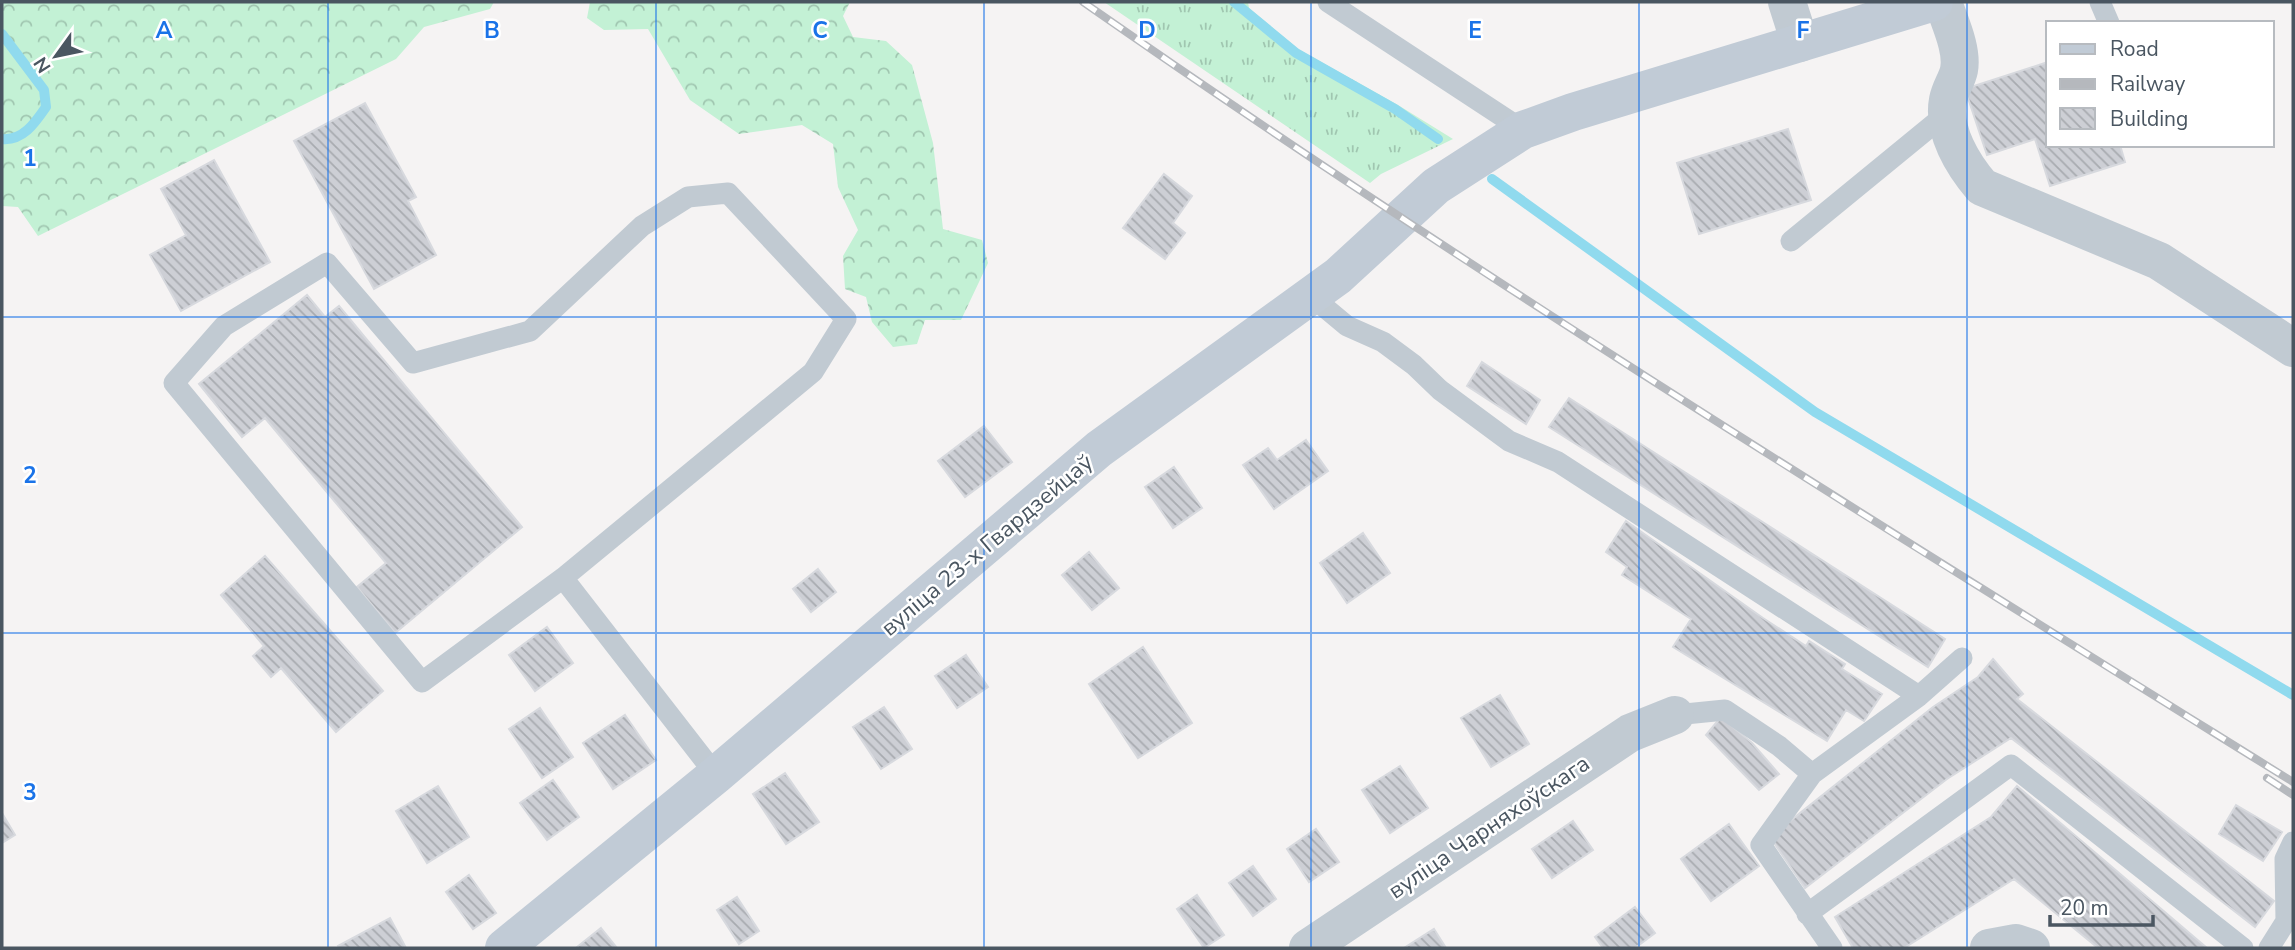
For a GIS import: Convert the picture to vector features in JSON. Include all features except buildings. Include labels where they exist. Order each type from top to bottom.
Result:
[{"type":"street","points":[[1787,2],[1800,43]]},
{"type":"street","name":"вуліца 23-х Гвардзейцаў","points":[[504,948],[716,775],[1099,449],[1311,296],[1362,256],[1399,217],[1479,155],[1523,130],[1934,2]]},
{"type":"street","points":[[1943,2],[1959,61],[1946,114],[1963,165],[1982,187],[2159,261],[2293,348]]},
{"type":"street","name":"вуліца Чарняхоўскага","points":[[1308,948],[1630,733],[1675,715]]},
{"type":"street","points":[[1989,948],[2016,943],[2031,948]]},
{"type":"lane","points":[[1328,2],[1523,130]]},
{"type":"lane","points":[[2100,2],[2108,21]]},
{"type":"lane","points":[[1791,241],[1946,114]]},
{"type":"lane","points":[[728,193],[846,320],[814,372],[564,578],[422,682],[174,383],[224,326],[327,263],[412,363],[530,331],[642,226],[688,197],[728,193]]},
{"type":"lane","points":[[1311,296],[1347,326],[1383,342],[1414,365],[1440,390],[1509,441],[1558,462],[1919,696]]},
{"type":"lane","points":[[564,578],[716,775]]},
{"type":"lane","points":[[1832,948],[1761,845],[1812,774],[1919,696],[1962,658]]},
{"type":"lane","points":[[1675,715],[1725,710],[1779,746],[1812,774]]},
{"type":"lane","points":[[1808,914],[2011,765],[2243,948]]},
{"type":"lane","points":[[2269,948],[2286,921],[2285,859],[2293,842]]},
{"type":"green space","points":[[2,2],[494,2],[490,9],[424,27],[396,59],[38,236],[18,207],[2,206]]},
{"type":"green space","points":[[590,2],[850,2],[843,16],[853,37],[886,41],[912,65],[933,143],[943,229],[982,240],[988,263],[961,320],[925,320],[917,344],[893,347],[872,322],[866,297],[845,289],[843,256],[858,230],[838,187],[833,144],[802,125],[739,134],[690,100],[648,29],[604,30],[587,18]]},
{"type":"green space","points":[[1104,2],[1248,2],[1249,8],[1298,49],[1453,139],[1381,174],[1370,183]]},
{"type":"waterway","points":[[1234,2],[1296,53],[1395,109],[1438,139]]},
{"type":"waterway","points":[[2,34],[44,90],[46,107],[33,125],[22,134],[2,139]]},
{"type":"waterway","points":[[1492,179],[1815,412],[2293,695]]},
{"type":"railway","points":[[1083,2],[1231,104],[1532,303],[1835,497],[2293,782]]},
{"type":"railway","points":[[2267,778],[2293,795]]}]
